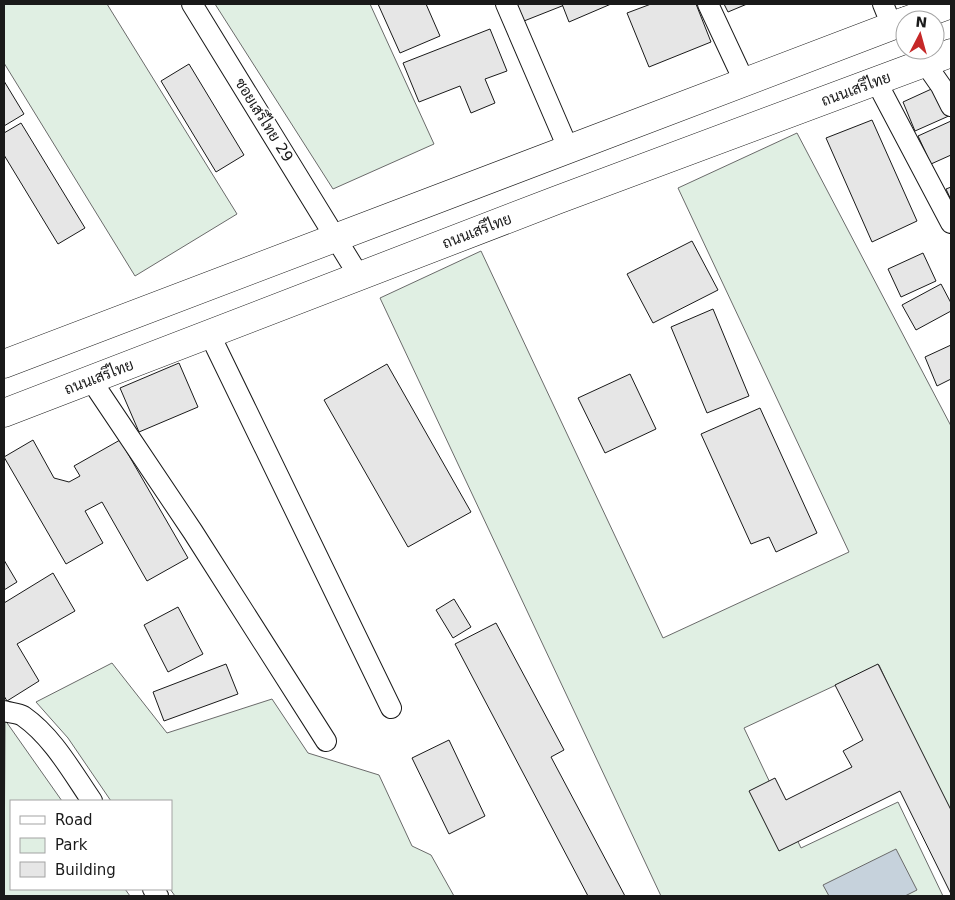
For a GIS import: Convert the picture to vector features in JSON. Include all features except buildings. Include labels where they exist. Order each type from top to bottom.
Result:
[{"type":"main road","points":[[928,10],[951,4]]},
{"type":"main road","points":[[4,364],[744,81],[895,19]]},
{"type":"main road","name":"ถนนเสรีไทย","points":[[4,413],[359,276],[951,53]]},
{"type":"street","name":"ซอยเสรีไทย 29","points":[[192,4],[359,276]]},
{"type":"street","points":[[506,4],[568,148]]},
{"type":"street","points":[[708,4],[744,81]]},
{"type":"street","points":[[926,63],[951,106]]},
{"type":"street","points":[[876,81],[951,223]]},
{"type":"street","points":[[210,335],[392,708]]},
{"type":"street","points":[[91,380],[193,532],[326,741]]},
{"type":"street","points":[[4,712],[21,715],[56,748],[91,800]]},
{"type":"green space","points":[[4,4],[107,4],[237,214],[135,276],[4,63]]},
{"type":"green space","points":[[215,4],[370,4],[434,144],[333,189]]},
{"type":"green space","points":[[797,133],[951,426],[951,819],[879,665],[744,728],[801,848],[898,802],[943,896],[661,896],[380,298],[481,251],[663,638],[849,552],[678,188]]},
{"type":"green space","points":[[112,663],[167,733],[272,699],[308,753],[379,775],[412,846],[431,855],[454,896],[175,896],[171,890],[172,800],[110,800],[68,738],[36,702]]},
{"type":"green space","points":[[5,720],[61,800],[10,800],[10,890],[126,890],[130,896],[4,896]]},
{"type":"shaded area","points":[[896,849],[917,890],[905,896],[829,896],[823,885]]}]
